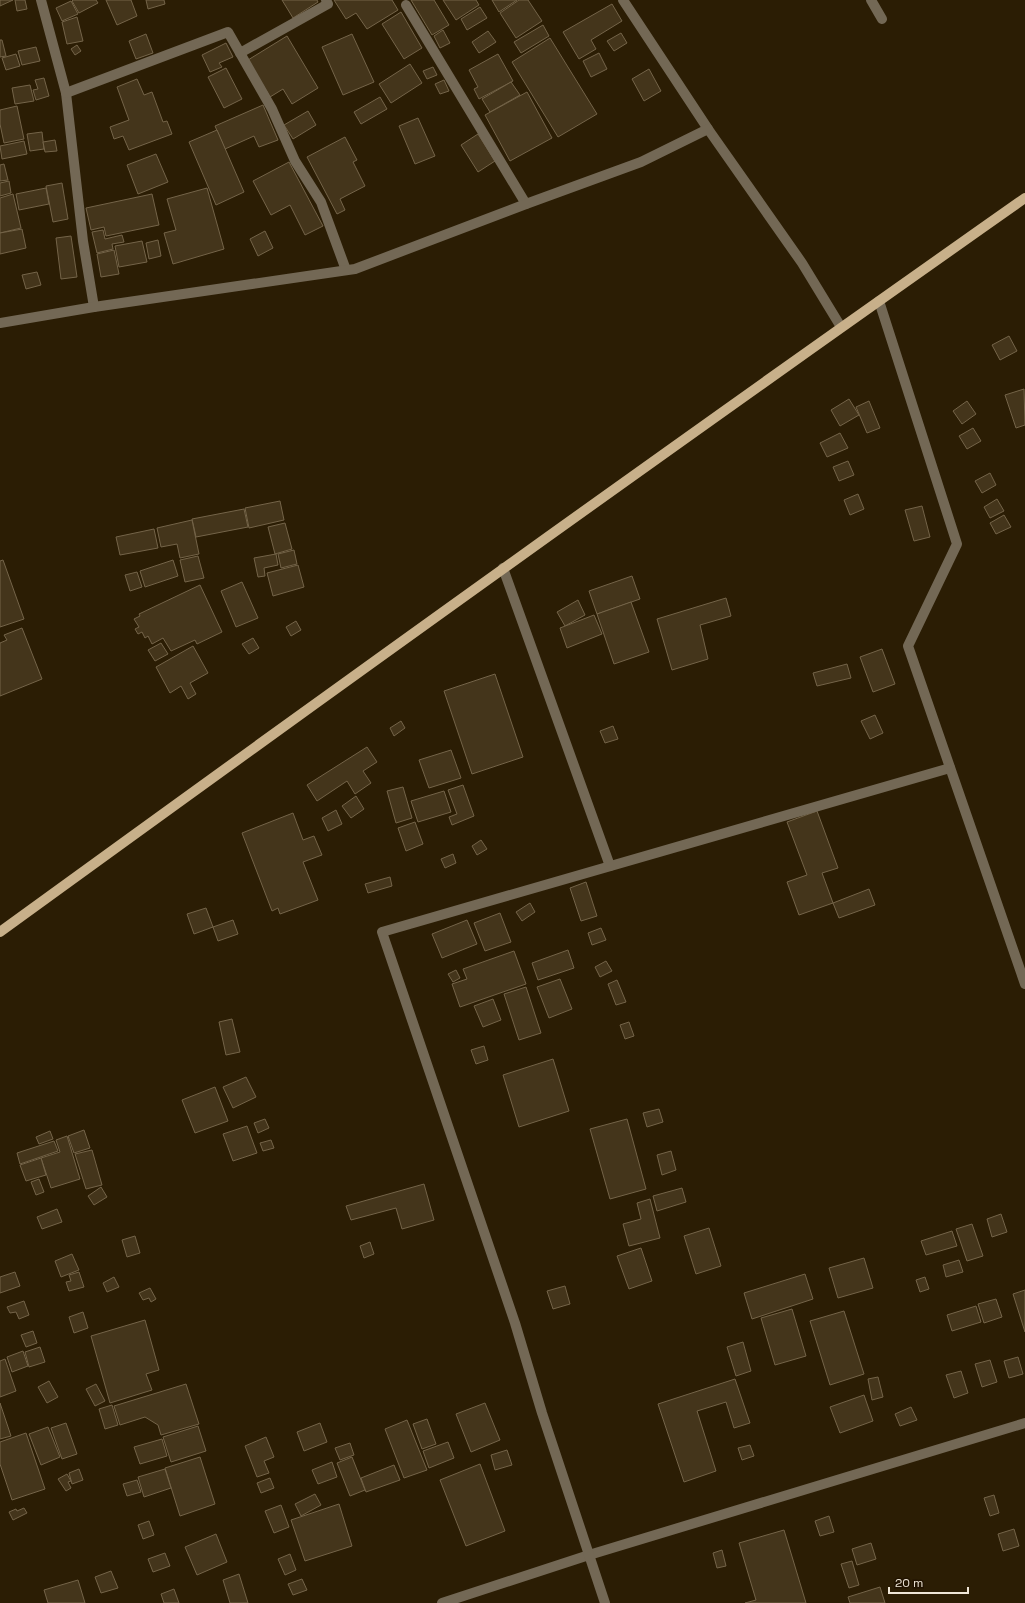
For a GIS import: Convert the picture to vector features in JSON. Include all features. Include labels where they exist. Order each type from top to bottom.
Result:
[{"type":"main road","points":[[0,932],[349,678],[1025,198]]},
{"type":"street","points":[[41,0],[66,93],[83,241],[94,307]]},
{"type":"street","points":[[240,53],[328,4],[326,0]]},
{"type":"street","points":[[623,0],[708,129],[802,262],[841,328]]},
{"type":"street","points":[[871,0],[882,19]]},
{"type":"street","points":[[406,5],[526,204]]},
{"type":"street","points":[[66,93],[228,32],[272,109],[295,161],[321,202],[346,270]]},
{"type":"street","points":[[0,322],[355,269],[641,162],[708,129]]},
{"type":"street","points":[[879,301],[957,544],[908,646],[1025,984]]},
{"type":"street","points":[[503,568],[610,866]]},
{"type":"street","points":[[605,1603],[542,1413],[515,1322],[382,932],[950,768]]},
{"type":"street","points":[[442,1603],[589,1555],[1025,1423]]},
{"type":"building","points":[[0,0],[13,0],[0,6]]},
{"type":"building","points":[[15,0],[25,0],[27,9],[17,11]]},
{"type":"building","points":[[96,0],[98,3],[79,13],[72,1]]},
{"type":"building","points":[[106,0],[131,0],[137,16],[117,25]]},
{"type":"building","points":[[146,0],[164,0],[165,4],[148,9]]},
{"type":"building","points":[[282,0],[317,0],[318,2],[293,18]]},
{"type":"building","points":[[334,0],[392,0],[398,10],[367,29],[356,13],[346,19]]},
{"type":"building","points":[[411,0],[434,0],[449,25],[432,35]]},
{"type":"building","points":[[443,0],[476,0],[479,5],[456,20]]},
{"type":"building","points":[[492,0],[517,0],[499,12]]},
{"type":"building","points":[[519,0],[528,0],[542,21],[516,38],[500,13]]},
{"type":"building","points":[[71,1],[78,14],[62,21],[56,8]]},
{"type":"building","points":[[612,4],[622,21],[591,40],[596,49],[579,59],[563,32]]},
{"type":"building","points":[[480,7],[487,18],[467,30],[461,19]]},
{"type":"building","points":[[401,12],[422,48],[404,59],[382,24]]},
{"type":"building","points":[[77,17],[83,41],[67,44],[62,22]]},
{"type":"building","points":[[543,25],[549,36],[521,53],[514,42]]},
{"type":"building","points":[[443,30],[450,43],[440,48],[434,36]]},
{"type":"building","points":[[488,31],[496,42],[479,53],[472,42]]},
{"type":"building","points":[[621,33],[627,43],[614,51],[607,41]]},
{"type":"building","points":[[146,34],[153,53],[136,59],[129,41]]},
{"type":"building","points":[[352,34],[374,82],[343,95],[322,47]]},
{"type":"building","points":[[287,36],[318,88],[292,104],[283,89],[270,97],[248,60]]},
{"type":"building","points":[[550,38],[597,114],[558,137],[512,62]]},
{"type":"building","points":[[0,40],[2,40],[6,56],[0,57]]},
{"type":"building","points":[[226,43],[233,57],[219,63],[222,67],[210,72],[202,55]]},
{"type":"building","points":[[77,45],[81,51],[75,55],[71,49]]},
{"type":"building","points":[[36,47],[40,61],[22,65],[18,51]]},
{"type":"building","points":[[599,53],[607,69],[591,77],[583,61]]},
{"type":"building","points":[[16,54],[20,66],[6,70],[2,58]]},
{"type":"building","points":[[498,54],[513,81],[479,99],[474,89],[478,87],[469,70]]},
{"type":"building","points":[[410,64],[422,83],[391,103],[379,84]]},
{"type":"building","points":[[433,67],[437,75],[427,79],[423,71]]},
{"type":"building","points":[[226,68],[242,99],[224,108],[208,77]]},
{"type":"building","points":[[649,69],[661,91],[644,101],[632,79]]},
{"type":"building","points":[[44,78],[49,96],[36,100],[33,90],[38,89],[35,80]]},
{"type":"building","points":[[137,79],[144,95],[152,92],[163,122],[167,121],[172,134],[129,150],[123,136],[114,139],[110,127],[129,120],[117,87]]},
{"type":"building","points":[[444,80],[449,91],[440,94],[435,84]]},
{"type":"building","points":[[511,82],[520,95],[490,112],[482,99]]},
{"type":"building","points":[[30,85],[34,101],[15,104],[12,88]]},
{"type":"building","points":[[527,92],[552,138],[510,161],[485,115]]},
{"type":"building","points":[[380,97],[387,109],[361,124],[354,112]]},
{"type":"building","points":[[263,105],[278,140],[259,147],[254,136],[225,149],[215,126]]},
{"type":"building","points":[[17,106],[24,139],[4,143],[0,124],[0,110]]},
{"type":"building","points":[[308,111],[316,125],[293,139],[284,125]]},
{"type":"building","points":[[418,118],[435,156],[415,164],[399,126]]},
{"type":"building","points":[[217,130],[244,192],[216,205],[189,142]]},
{"type":"building","points":[[42,132],[44,149],[30,151],[27,134]]},
{"type":"building","points":[[478,134],[495,161],[478,172],[461,145]]},
{"type":"building","points":[[345,137],[357,160],[353,162],[365,186],[340,199],[345,210],[337,214],[307,157]]},
{"type":"building","points":[[55,140],[57,151],[45,152],[43,142]]},
{"type":"building","points":[[24,141],[27,154],[2,159],[0,146]]},
{"type":"building","points":[[156,154],[168,182],[138,194],[127,165]]},
{"type":"building","points":[[289,162],[323,226],[305,235],[290,205],[271,215],[253,181]]},
{"type":"building","points":[[4,164],[8,180],[0,181],[0,165]]},
{"type":"building","points":[[9,181],[11,193],[0,196],[0,183]]},
{"type":"building","points":[[62,183],[68,219],[53,222],[46,186]]},
{"type":"building","points":[[46,188],[49,204],[19,210],[16,194]]},
{"type":"building","points":[[207,188],[224,249],[173,264],[164,233],[176,230],[167,199]]},
{"type":"building","points":[[13,194],[21,228],[0,233],[0,198]]},
{"type":"building","points":[[152,194],[159,225],[106,236],[104,227],[91,230],[86,208]]},
{"type":"building","points":[[22,229],[26,248],[0,254],[0,233]]},
{"type":"building","points":[[103,230],[105,239],[122,235],[124,242],[112,244],[113,249],[97,253],[92,232]]},
{"type":"building","points":[[265,231],[273,248],[258,256],[250,239]]},
{"type":"building","points":[[71,236],[77,277],[61,279],[56,238]]},
{"type":"building","points":[[158,240],[161,256],[149,259],[146,243]]},
{"type":"building","points":[[142,241],[147,262],[119,267],[115,246]]},
{"type":"building","points":[[114,250],[119,274],[101,277],[97,254]]},
{"type":"building","points":[[37,272],[41,285],[26,289],[22,275]]},
{"type":"building","points":[[1009,336],[1017,351],[1000,360],[992,345]]},
{"type":"building","points":[[1024,389],[1025,425],[1016,428],[1005,395]]},
{"type":"building","points":[[849,399],[859,415],[840,426],[831,410]]},
{"type":"building","points":[[869,401],[880,428],[867,433],[856,407]]},
{"type":"building","points":[[967,401],[976,414],[962,424],[953,411]]},
{"type":"building","points":[[973,428],[981,441],[967,449],[959,436]]},
{"type":"building","points":[[840,433],[848,448],[827,457],[820,443]]},
{"type":"building","points":[[848,461],[854,475],[839,481],[833,467]]},
{"type":"building","points":[[990,473],[996,485],[982,493],[975,481]]},
{"type":"building","points":[[858,494],[864,509],[850,515],[844,500]]},
{"type":"building","points":[[997,499],[1004,511],[990,518],[984,507]]},
{"type":"building","points":[[280,501],[284,520],[249,528],[245,508]]},
{"type":"building","points":[[922,506],[930,537],[914,541],[905,510]]},
{"type":"building","points":[[244,509],[248,527],[196,537],[192,519]]},
{"type":"building","points":[[1004,515],[1011,527],[996,534],[990,523]]},
{"type":"building","points":[[192,520],[199,554],[180,558],[177,544],[161,547],[157,528]]},
{"type":"building","points":[[285,523],[292,549],[275,554],[268,527]]},
{"type":"building","points":[[154,529],[158,548],[120,555],[116,537]]},
{"type":"building","points":[[294,550],[297,564],[281,568],[278,554]]},
{"type":"building","points":[[276,554],[278,565],[264,568],[265,576],[258,577],[254,558]]},
{"type":"building","points":[[198,556],[204,578],[185,582],[180,560]]},
{"type":"building","points":[[3,560],[24,619],[0,627],[0,561]]},
{"type":"building","points":[[173,560],[178,576],[145,587],[140,571]]},
{"type":"building","points":[[298,565],[304,587],[273,596],[267,573]]},
{"type":"building","points":[[137,572],[142,587],[130,591],[125,575]]},
{"type":"building","points":[[632,576],[640,599],[597,614],[589,591]]},
{"type":"building","points":[[242,582],[258,618],[236,627],[221,591]]},
{"type":"building","points":[[200,585],[222,632],[197,644],[195,640],[171,651],[163,638],[152,644],[148,636],[145,638],[142,632],[138,634],[135,629],[139,627],[134,619],[140,616],[139,614]]},
{"type":"building","points":[[726,598],[731,616],[700,625],[708,659],[672,670],[657,619]]},
{"type":"building","points":[[578,600],[585,615],[565,626],[557,612]]},
{"type":"building","points":[[631,602],[649,652],[614,664],[597,614]]},
{"type":"building","points":[[594,615],[602,634],[567,648],[560,628]]},
{"type":"building","points":[[296,621],[301,630],[291,636],[286,627]]},
{"type":"building","points":[[22,628],[42,679],[0,696],[0,643],[7,640],[4,635]]},
{"type":"building","points":[[253,638],[259,648],[249,654],[242,644]]},
{"type":"building","points":[[161,643],[168,654],[155,661],[148,650]]},
{"type":"building","points":[[193,646],[208,673],[190,683],[196,694],[188,699],[181,686],[170,693],[156,667]]},
{"type":"building","points":[[882,649],[895,684],[873,692],[860,657]]},
{"type":"building","points":[[847,664],[851,678],[817,686],[813,673]]},
{"type":"building","points":[[495,674],[523,757],[472,774],[444,691]]},
{"type":"building","points":[[875,715],[883,733],[870,739],[861,721]]},
{"type":"building","points":[[401,721],[405,728],[394,736],[390,728]]},
{"type":"building","points":[[613,726],[618,739],[605,743],[600,731]]},
{"type":"building","points":[[367,747],[377,762],[363,771],[371,783],[355,794],[347,781],[317,801],[307,785]]},
{"type":"building","points":[[451,750],[461,778],[429,788],[419,760]]},
{"type":"building","points":[[463,785],[474,816],[452,825],[449,817],[457,814],[448,790]]},
{"type":"building","points":[[403,787],[412,818],[396,823],[387,791]]},
{"type":"building","points":[[444,791],[451,812],[418,822],[411,801]]},
{"type":"building","points":[[356,796],[364,809],[351,818],[342,806]]},
{"type":"building","points":[[336,810],[342,824],[328,831],[322,818]]},
{"type":"building","points":[[817,811],[838,868],[822,873],[833,903],[799,915],[787,882],[807,875],[787,822]]},
{"type":"building","points":[[293,813],[303,840],[314,836],[322,855],[303,862],[318,900],[280,914],[278,908],[272,911],[242,833]]},
{"type":"building","points":[[415,822],[423,844],[406,851],[398,828]]},
{"type":"building","points":[[481,840],[487,849],[477,855],[472,846]]},
{"type":"building","points":[[453,854],[456,863],[445,868],[441,859]]},
{"type":"building","points":[[390,877],[392,886],[368,893],[365,884]]},
{"type":"building","points":[[586,882],[597,916],[581,921],[570,888]]},
{"type":"building","points":[[869,889],[875,905],[839,918],[833,903]]},
{"type":"building","points":[[530,903],[535,912],[522,921],[516,912]]},
{"type":"building","points":[[206,908],[213,927],[194,934],[187,914]]},
{"type":"building","points":[[500,913],[511,942],[485,951],[474,923]]},
{"type":"building","points":[[233,920],[238,934],[218,941],[213,927]]},
{"type":"building","points":[[467,920],[477,944],[442,958],[432,934]]},
{"type":"building","points":[[601,928],[606,940],[592,945],[588,933]]},
{"type":"building","points":[[568,950],[574,968],[538,980],[532,963]]},
{"type":"building","points":[[514,951],[526,984],[460,1007],[452,984],[467,979],[463,969]]},
{"type":"building","points":[[606,961],[612,971],[600,977],[595,967]]},
{"type":"building","points":[[456,970],[460,978],[453,982],[448,974]]},
{"type":"building","points":[[560,979],[572,1009],[549,1018],[537,987]]},
{"type":"building","points":[[617,980],[626,1002],[616,1005],[608,984]]},
{"type":"building","points":[[526,987],[541,1033],[519,1040],[504,994]]},
{"type":"building","points":[[493,999],[501,1020],[483,1027],[474,1006]]},
{"type":"building","points":[[232,1019],[240,1052],[226,1055],[219,1022]]},
{"type":"building","points":[[629,1022],[634,1036],[625,1039],[620,1025]]},
{"type":"building","points":[[484,1046],[488,1060],[476,1064],[471,1050]]},
{"type":"building","points":[[553,1059],[569,1111],[519,1127],[503,1075]]},
{"type":"building","points":[[246,1077],[256,1097],[233,1108],[223,1087]]},
{"type":"building","points":[[215,1087],[228,1121],[195,1133],[182,1100]]},
{"type":"building","points":[[659,1109],[663,1122],[647,1127],[643,1113]]},
{"type":"building","points":[[265,1119],[269,1128],[258,1133],[254,1123]]},
{"type":"building","points":[[627,1119],[646,1189],[610,1199],[590,1129]]},
{"type":"building","points":[[247,1126],[257,1153],[233,1161],[223,1134]]},
{"type":"building","points":[[84,1130],[90,1148],[74,1153],[68,1136]]},
{"type":"building","points":[[50,1131],[53,1139],[39,1144],[36,1137]]},
{"type":"building","points":[[67,1136],[80,1179],[51,1188],[41,1158],[60,1152],[56,1140]]},
{"type":"building","points":[[271,1140],[274,1148],[263,1151],[260,1143]]},
{"type":"building","points":[[54,1141],[58,1151],[20,1164],[17,1153]]},
{"type":"building","points":[[92,1150],[102,1185],[86,1189],[75,1154]]},
{"type":"building","points":[[671,1151],[676,1170],[662,1175],[657,1155]]},
{"type":"building","points":[[41,1158],[46,1175],[26,1181],[20,1165]]},
{"type":"building","points":[[39,1179],[44,1192],[36,1195],[31,1182]]},
{"type":"building","points":[[424,1184],[434,1220],[402,1229],[396,1208],[351,1220],[346,1206]]},
{"type":"building","points":[[101,1187],[107,1197],[94,1205],[88,1196]]},
{"type":"building","points":[[682,1188],[686,1202],[657,1211],[653,1196]]},
{"type":"building","points":[[650,1199],[660,1238],[629,1246],[623,1224],[641,1219],[637,1203]]},
{"type":"building","points":[[57,1209],[62,1222],[42,1229],[37,1217]]},
{"type":"building","points":[[1001,1214],[1007,1232],[992,1237],[987,1219]]},
{"type":"building","points":[[972,1224],[983,1256],[967,1261],[956,1229]]},
{"type":"building","points":[[709,1228],[721,1266],[696,1274],[684,1236]]},
{"type":"building","points":[[952,1231],[957,1246],[926,1255],[921,1241]]},
{"type":"building","points":[[135,1236],[140,1253],[127,1257],[122,1240]]},
{"type":"building","points":[[370,1242],[374,1254],[364,1258],[360,1246]]},
{"type":"building","points":[[641,1248],[652,1281],[629,1289],[617,1256]]},
{"type":"building","points":[[72,1254],[79,1270],[61,1277],[55,1261]]},
{"type":"building","points":[[864,1258],[873,1288],[838,1298],[829,1268]]},
{"type":"building","points":[[959,1260],[963,1272],[946,1277],[943,1265]]},
{"type":"building","points":[[15,1272],[20,1286],[0,1293],[0,1277]]},
{"type":"building","points":[[79,1272],[84,1287],[69,1291],[66,1282],[71,1281],[69,1275]]},
{"type":"building","points":[[805,1274],[813,1299],[752,1319],[744,1293]]},
{"type":"building","points":[[114,1277],[119,1287],[107,1292],[103,1283]]},
{"type":"building","points":[[925,1277],[929,1289],[920,1292],[916,1280]]},
{"type":"building","points":[[565,1286],[570,1304],[553,1309],[547,1291]]},
{"type":"building","points":[[150,1288],[156,1299],[151,1302],[149,1298],[143,1300],[139,1293]]},
{"type":"building","points":[[1025,1290],[1025,1332],[1013,1294]]},
{"type":"building","points":[[996,1299],[1002,1317],[984,1323],[978,1304]]},
{"type":"building","points":[[24,1301],[29,1315],[19,1319],[16,1312],[10,1313],[7,1307]]},
{"type":"building","points":[[976,1306],[981,1322],[952,1331],[947,1315]]},
{"type":"building","points":[[792,1309],[806,1356],[775,1365],[761,1318]]},
{"type":"building","points":[[844,1311],[864,1374],[830,1385],[810,1321]]},
{"type":"building","points":[[83,1312],[88,1328],[74,1333],[69,1317]]},
{"type":"building","points":[[145,1320],[159,1370],[146,1374],[152,1390],[110,1403],[91,1336]]},
{"type":"building","points":[[33,1331],[37,1343],[26,1347],[21,1335]]},
{"type":"building","points":[[743,1342],[751,1371],[736,1376],[727,1347]]},
{"type":"building","points":[[40,1347],[45,1362],[29,1367],[25,1352]]},
{"type":"building","points":[[23,1351],[28,1366],[12,1372],[7,1357]]},
{"type":"building","points":[[1018,1357],[1023,1374],[1009,1378],[1004,1361]]},
{"type":"building","points":[[5,1359],[16,1391],[0,1397],[0,1361]]},
{"type":"building","points":[[990,1360],[997,1382],[982,1387],[975,1364]]},
{"type":"building","points":[[961,1371],[968,1393],[954,1398],[946,1375]]},
{"type":"building","points":[[878,1377],[883,1397],[872,1400],[868,1379]]},
{"type":"building","points":[[735,1379],[750,1423],[734,1428],[726,1402],[697,1411],[716,1471],[684,1482],[658,1404]]},
{"type":"building","points":[[49,1381],[58,1397],[47,1403],[38,1387]]},
{"type":"building","points":[[96,1384],[105,1401],[95,1406],[86,1389]]},
{"type":"building","points":[[186,1384],[199,1424],[161,1435],[158,1425],[145,1417],[120,1425],[114,1406]]},
{"type":"building","points":[[864,1395],[873,1421],[840,1433],[830,1407]]},
{"type":"building","points":[[0,1403],[11,1436],[0,1439]]},
{"type":"building","points":[[485,1403],[500,1440],[471,1452],[456,1414]]},
{"type":"building","points":[[112,1405],[118,1425],[105,1429],[99,1409]]},
{"type":"building","points":[[911,1407],[917,1420],[900,1426],[895,1414]]},
{"type":"building","points":[[427,1419],[436,1444],[422,1449],[413,1424]]},
{"type":"building","points":[[407,1420],[427,1470],[404,1478],[385,1429]]},
{"type":"building","points":[[66,1423],[77,1454],[62,1459],[51,1428]]},
{"type":"building","points":[[320,1423],[327,1442],[304,1451],[297,1432]]},
{"type":"building","points":[[198,1426],[206,1451],[171,1462],[163,1437]]},
{"type":"building","points":[[48,1427],[60,1457],[41,1465],[29,1434]]},
{"type":"building","points":[[26,1433],[45,1489],[12,1500],[0,1464],[0,1442]]},
{"type":"building","points":[[266,1437],[274,1457],[264,1461],[269,1473],[257,1477],[245,1446]]},
{"type":"building","points":[[162,1439],[167,1456],[140,1464],[134,1447]]},
{"type":"building","points":[[448,1442],[454,1458],[429,1468],[423,1451]]},
{"type":"building","points":[[350,1443],[354,1455],[340,1460],[335,1448]]},
{"type":"building","points":[[750,1445],[754,1456],[742,1460],[738,1448]]},
{"type":"building","points":[[507,1450],[512,1465],[495,1470],[491,1455]]},
{"type":"building","points":[[200,1457],[215,1504],[180,1516],[165,1468]]},
{"type":"building","points":[[352,1457],[365,1490],[350,1496],[337,1463]]},
{"type":"building","points":[[332,1462],[337,1477],[318,1484],[312,1470]]},
{"type":"building","points":[[480,1464],[505,1531],[466,1546],[440,1480]]},
{"type":"building","points":[[394,1465],[400,1480],[366,1492],[361,1478]]},
{"type":"building","points":[[79,1469],[83,1480],[72,1484],[69,1473]]},
{"type":"building","points":[[165,1469],[171,1488],[144,1497],[138,1477]]},
{"type":"building","points":[[67,1474],[71,1481],[68,1482],[71,1488],[66,1491],[58,1479]]},
{"type":"building","points":[[270,1478],[274,1488],[261,1493],[257,1483]]},
{"type":"building","points":[[137,1480],[141,1492],[127,1496],[123,1484]]},
{"type":"building","points":[[315,1494],[321,1505],[301,1516],[295,1504]]},
{"type":"building","points":[[994,1495],[999,1513],[990,1516],[984,1498]]},
{"type":"building","points":[[339,1504],[352,1546],[305,1561],[291,1520]]},
{"type":"building","points":[[281,1505],[289,1527],[274,1533],[265,1511]]},
{"type":"building","points":[[24,1508],[27,1513],[13,1520],[9,1512]]},
{"type":"building","points":[[829,1516],[834,1532],[820,1536],[815,1521]]},
{"type":"building","points":[[149,1521],[154,1535],[143,1539],[138,1525]]},
{"type":"building","points":[[1014,1529],[1019,1546],[1003,1551],[998,1534]]},
{"type":"building","points":[[784,1530],[806,1603],[745,1603],[756,1600],[739,1543]]},
{"type":"building","points":[[216,1534],[227,1562],[197,1575],[185,1547]]},
{"type":"building","points":[[871,1543],[876,1559],[857,1565],[852,1549]]},
{"type":"building","points":[[722,1550],[726,1566],[717,1568],[713,1553]]},
{"type":"building","points":[[165,1553],[170,1566],[153,1572],[148,1559]]},
{"type":"building","points":[[290,1554],[296,1570],[285,1575],[278,1559]]},
{"type":"building","points":[[852,1561],[859,1585],[849,1588],[841,1564]]},
{"type":"building","points":[[111,1571],[118,1588],[101,1593],[95,1577]]},
{"type":"building","points":[[239,1574],[248,1603],[230,1603],[223,1580]]},
{"type":"building","points":[[302,1579],[307,1590],[293,1595],[288,1584]]},
{"type":"building","points":[[78,1580],[85,1603],[48,1603],[44,1590]]},
{"type":"building","points":[[880,1587],[885,1603],[850,1603],[848,1597]]},
{"type":"building","points":[[174,1589],[179,1603],[164,1603],[161,1594]]}]
